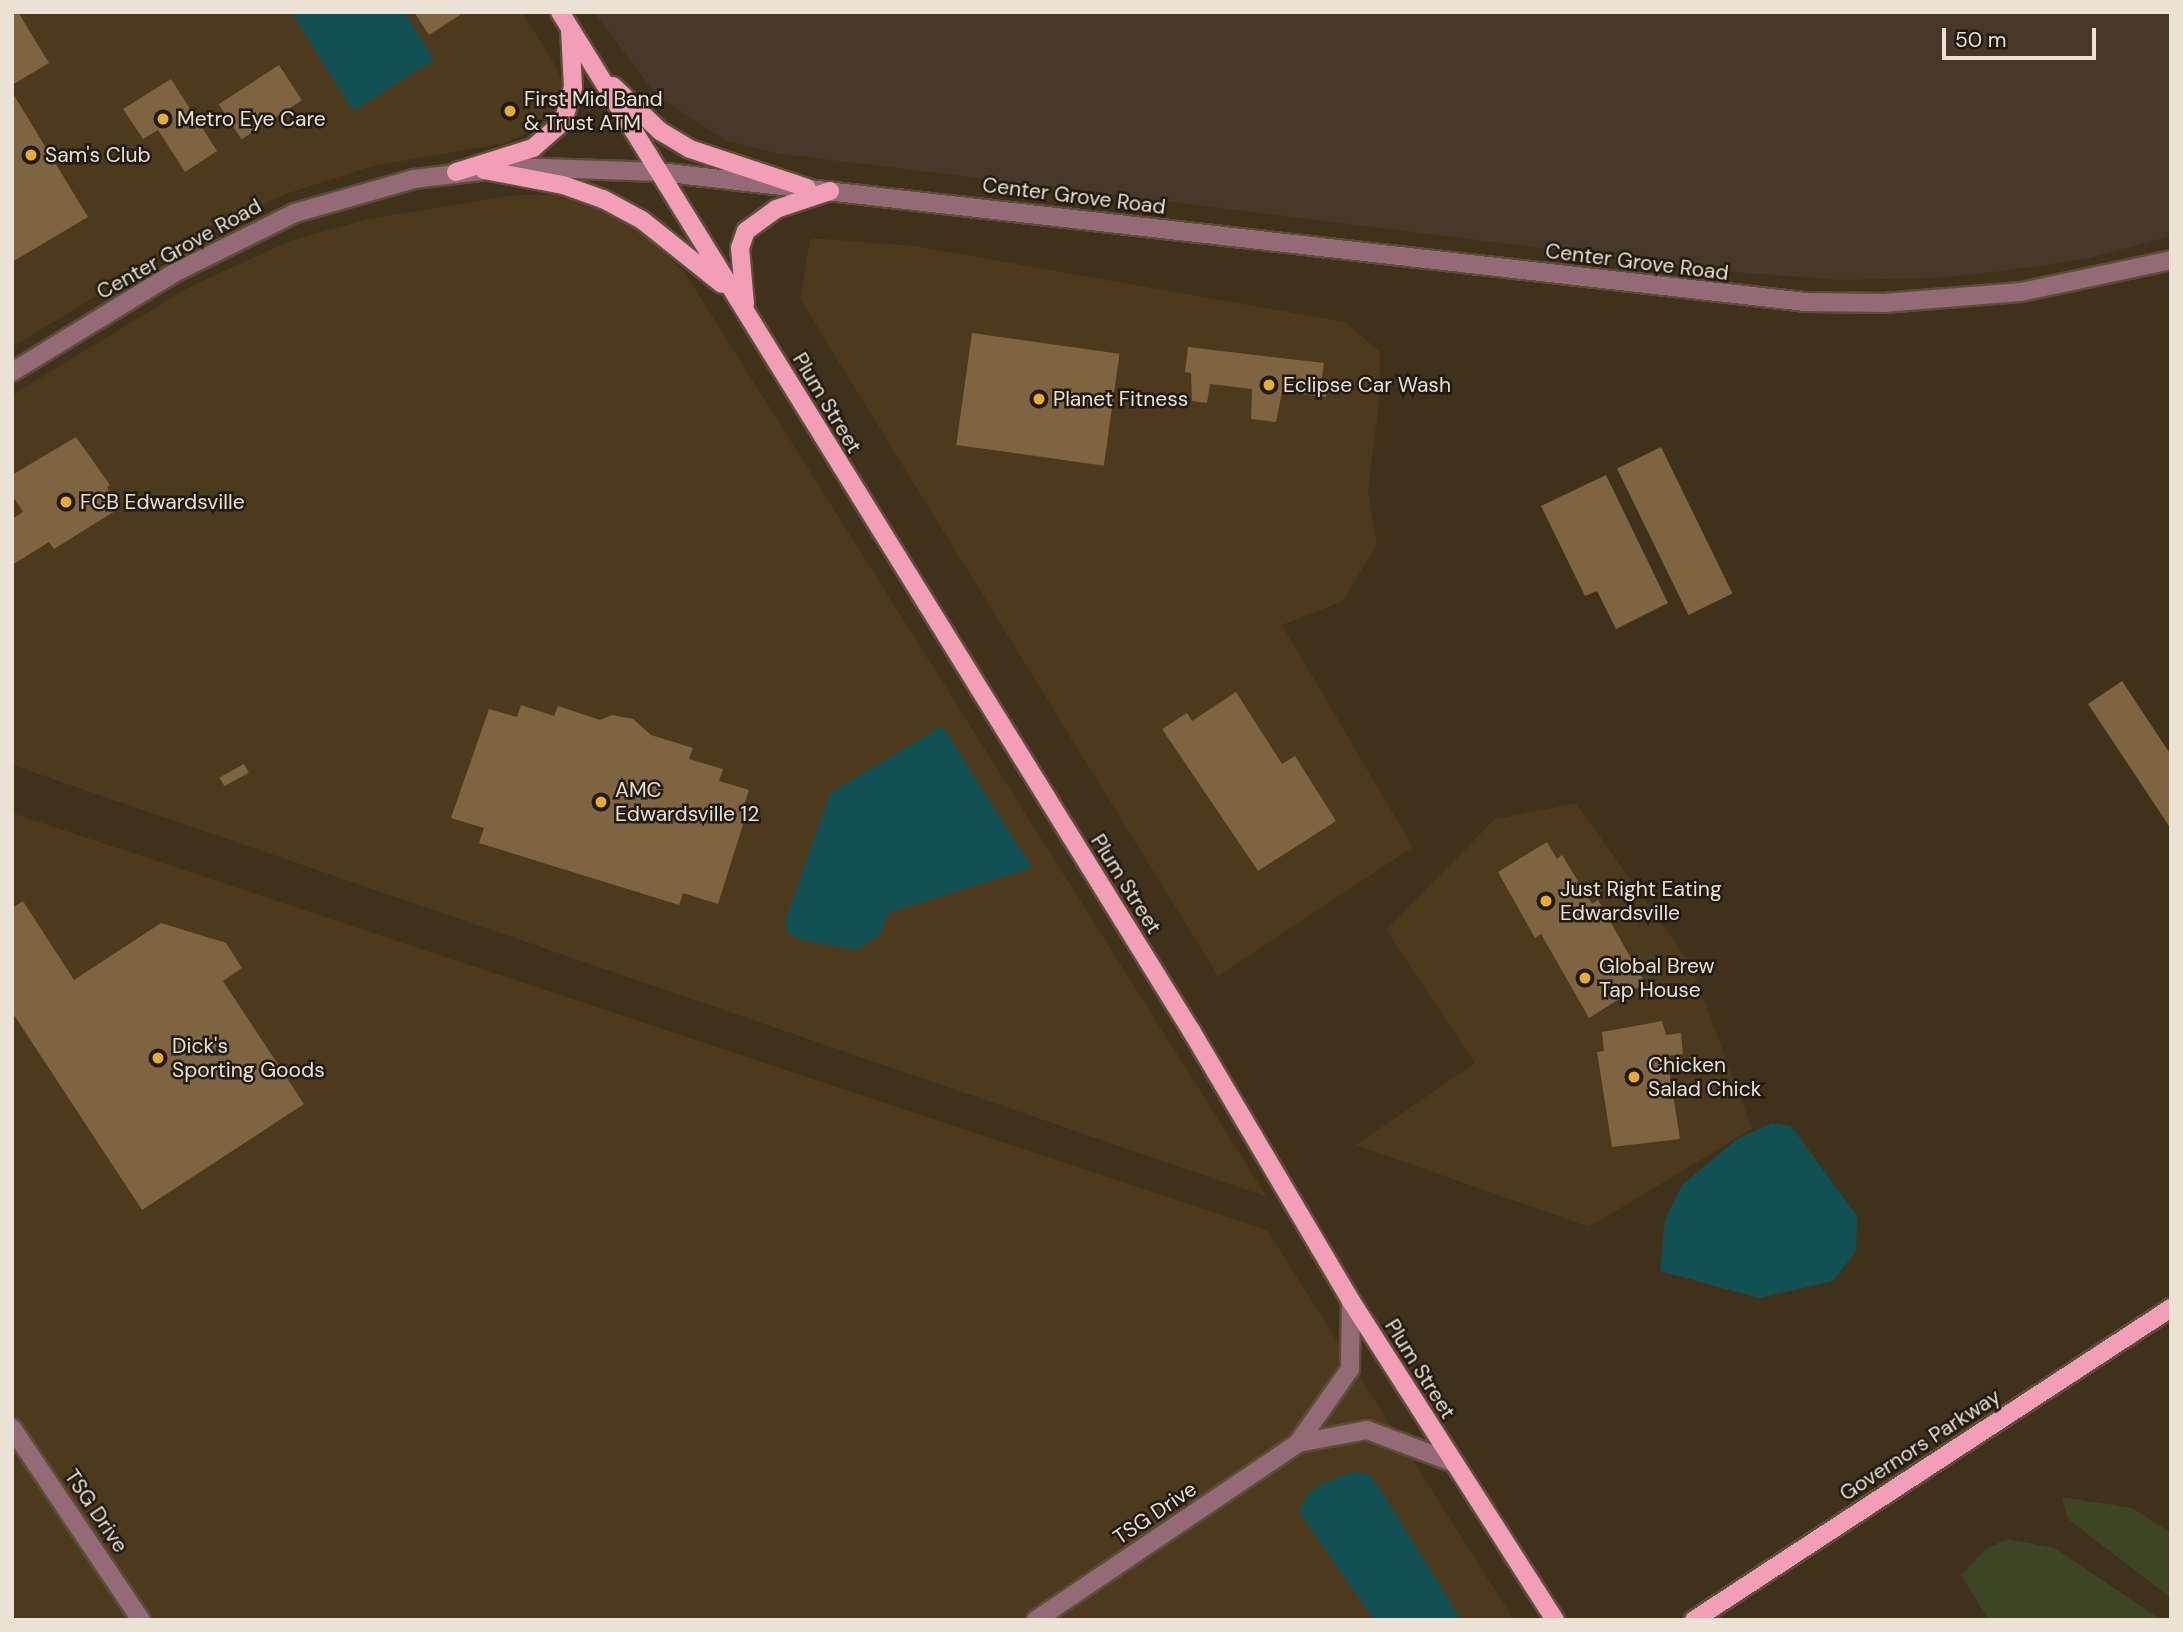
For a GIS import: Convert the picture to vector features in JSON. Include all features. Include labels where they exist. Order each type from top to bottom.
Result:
[{"type":"main road","name":"Plum Street","points":[[565,20],[1192,1032],[1351,1301],[1555,1620]]},
{"type":"main road","points":[[456,172],[533,148],[563,122],[573,87],[565,20]]},
{"type":"main road","points":[[565,20],[604,76],[660,131],[690,149],[807,188]]},
{"type":"main road","points":[[484,170],[563,185],[613,204],[642,219],[735,295]]},
{"type":"main road","points":[[747,314],[740,248],[746,231],[776,209],[830,191]]},
{"type":"main road","name":"Governors Parkway","points":[[1694,1620],[2171,1308]]},
{"type":"street","name":"Center Grove Road","points":[[12,372],[244,236],[352,195],[456,172],[484,170],[581,167],[659,172],[1805,302],[1884,303],[2021,292],[2171,260]]},
{"type":"street","name":"TSG Drive","points":[[1036,1620],[1298,1443],[1350,1369],[1351,1301]]},
{"type":"street","name":"TSG Drive","points":[[12,1428],[141,1620]]},
{"type":"street","name":"TSG Drive","points":[[1298,1443],[1367,1430],[1452,1462]]},
{"type":"shaded area","points":[[12,12],[522,12],[558,70],[563,89],[556,109],[542,125],[506,143],[372,166],[286,194],[214,225],[12,347]]},
{"type":"shaded area","points":[[594,12],[2171,12],[2171,236],[2085,259],[2010,270],[1938,278],[1839,280],[1736,272],[775,153],[727,141],[658,97]]},
{"type":"shaded area","points":[[516,195],[560,195],[590,203],[634,223],[685,273],[1267,1197],[12,765],[12,395],[191,286],[290,241],[368,219]]},
{"type":"shaded area","points":[[810,238],[914,246],[1345,322],[1380,352],[1380,394],[1368,490],[1377,545],[1343,601],[1282,625],[1413,847],[1218,976],[800,299]]},
{"type":"shaded area","points":[[1576,803],[1691,965],[1752,1129],[1589,1227],[1356,1145],[1475,1063],[1386,930],[1495,819]]},
{"type":"shaded area","points":[[12,813],[1267,1230],[1514,1620],[12,1620]]},
{"type":"green space","points":[[2062,1497],[2132,1508],[2171,1533],[2171,1598],[2068,1519]]},
{"type":"green space","points":[[2007,1539],[2055,1548],[2161,1620],[1989,1620],[1961,1575],[1986,1549]]},
{"type":"water","points":[[291,12],[404,12],[434,60],[353,111]]},
{"type":"water","points":[[942,726],[1032,868],[888,913],[880,935],[856,950],[801,940],[788,933],[785,921],[830,793]]},
{"type":"water","points":[[1772,1123],[1791,1126],[1857,1216],[1856,1251],[1833,1281],[1759,1298],[1660,1271],[1665,1219],[1682,1185],[1737,1139]]},
{"type":"water","points":[[1353,1472],[1370,1475],[1461,1620],[1374,1620],[1299,1512],[1306,1496],[1321,1484]]},
{"type":"building","points":[[12,12],[18,12],[49,63],[12,85]]},
{"type":"building","points":[[414,12],[459,12],[460,15],[429,35]]},
{"type":"building","points":[[279,65],[302,100],[241,139],[219,104]]},
{"type":"building","name":"Metro Eye Care","points":[[171,79],[217,151],[185,172],[158,130],[143,139],[123,109]]},
{"type":"building","name":"Sam's Club","points":[[12,92],[88,217],[12,262]]},
{"type":"building","name":"First Mid Band & Trust ATM","points":[[514,103],[519,111],[507,118],[502,110]]},
{"type":"building","name":"Planet Fitness","points":[[972,333],[1120,354],[1104,466],[956,445]]},
{"type":"building","name":"Eclipse Car Wash","points":[[1188,347],[1324,363],[1321,385],[1327,386],[1326,397],[1282,392],[1276,422],[1251,419],[1252,389],[1210,384],[1207,403],[1192,401],[1191,373],[1185,372]]},
{"type":"building","name":"FCB Edwardsville","points":[[76,437],[110,485],[107,487],[120,508],[54,549],[49,542],[12,565],[12,519],[23,512],[12,495],[12,475]]},
{"type":"building","points":[[1661,447],[1732,594],[1688,615],[1617,468]]},
{"type":"building","points":[[1606,475],[1668,603],[1616,629],[1597,591],[1585,596],[1541,506]]},
{"type":"building","points":[[2122,681],[2171,755],[2171,829],[2088,704]]},
{"type":"building","points":[[1236,692],[1282,764],[1295,756],[1336,821],[1258,871],[1162,729],[1187,713],[1192,721]]},
{"type":"building","name":"AMC Edwardsville 12","points":[[521,705],[554,716],[558,706],[600,720],[612,715],[633,719],[651,735],[693,748],[689,759],[723,769],[719,781],[749,790],[741,814],[746,815],[718,904],[683,893],[679,905],[479,843],[484,828],[451,818],[489,709],[517,717]]},
{"type":"building","points":[[244,764],[249,773],[224,786],[220,778]]},
{"type":"building","points":[[1547,842],[1557,859],[1562,855],[1592,904],[1598,900],[1645,983],[1589,1018],[1541,934],[1535,938],[1498,872]]},
{"type":"building","name":"Dick's Sporting Goods","points":[[23,901],[74,980],[161,923],[226,943],[242,968],[223,981],[304,1104],[142,1210],[12,1012],[12,908]]},
{"type":"building","name":"Chicken Salad Chick","points":[[1662,1021],[1666,1035],[1681,1033],[1683,1054],[1667,1056],[1680,1139],[1612,1147],[1597,1052],[1604,1051],[1602,1032]]},
{"type":"place","name":"First Mid Band & Trust ATM","points":[[510,111]]},
{"type":"place","name":"Metro Eye Care","points":[[163,119]]},
{"type":"place","name":"Sam's Club","points":[[31,155]]},
{"type":"place","name":"Eclipse Car Wash","points":[[1269,385]]},
{"type":"place","name":"Planet Fitness","points":[[1039,399]]},
{"type":"place","name":"FCB Edwardsville","points":[[66,502]]},
{"type":"place","name":"AMC Edwardsville 12","points":[[601,802]]},
{"type":"place","name":"Just Right Eating Edwardsville","points":[[1546,901]]},
{"type":"place","name":"Global Brew Tap House","points":[[1585,978]]},
{"type":"place","name":"Dick's Sporting Goods","points":[[158,1058]]},
{"type":"place","name":"Chicken Salad Chick","points":[[1634,1077]]}]
